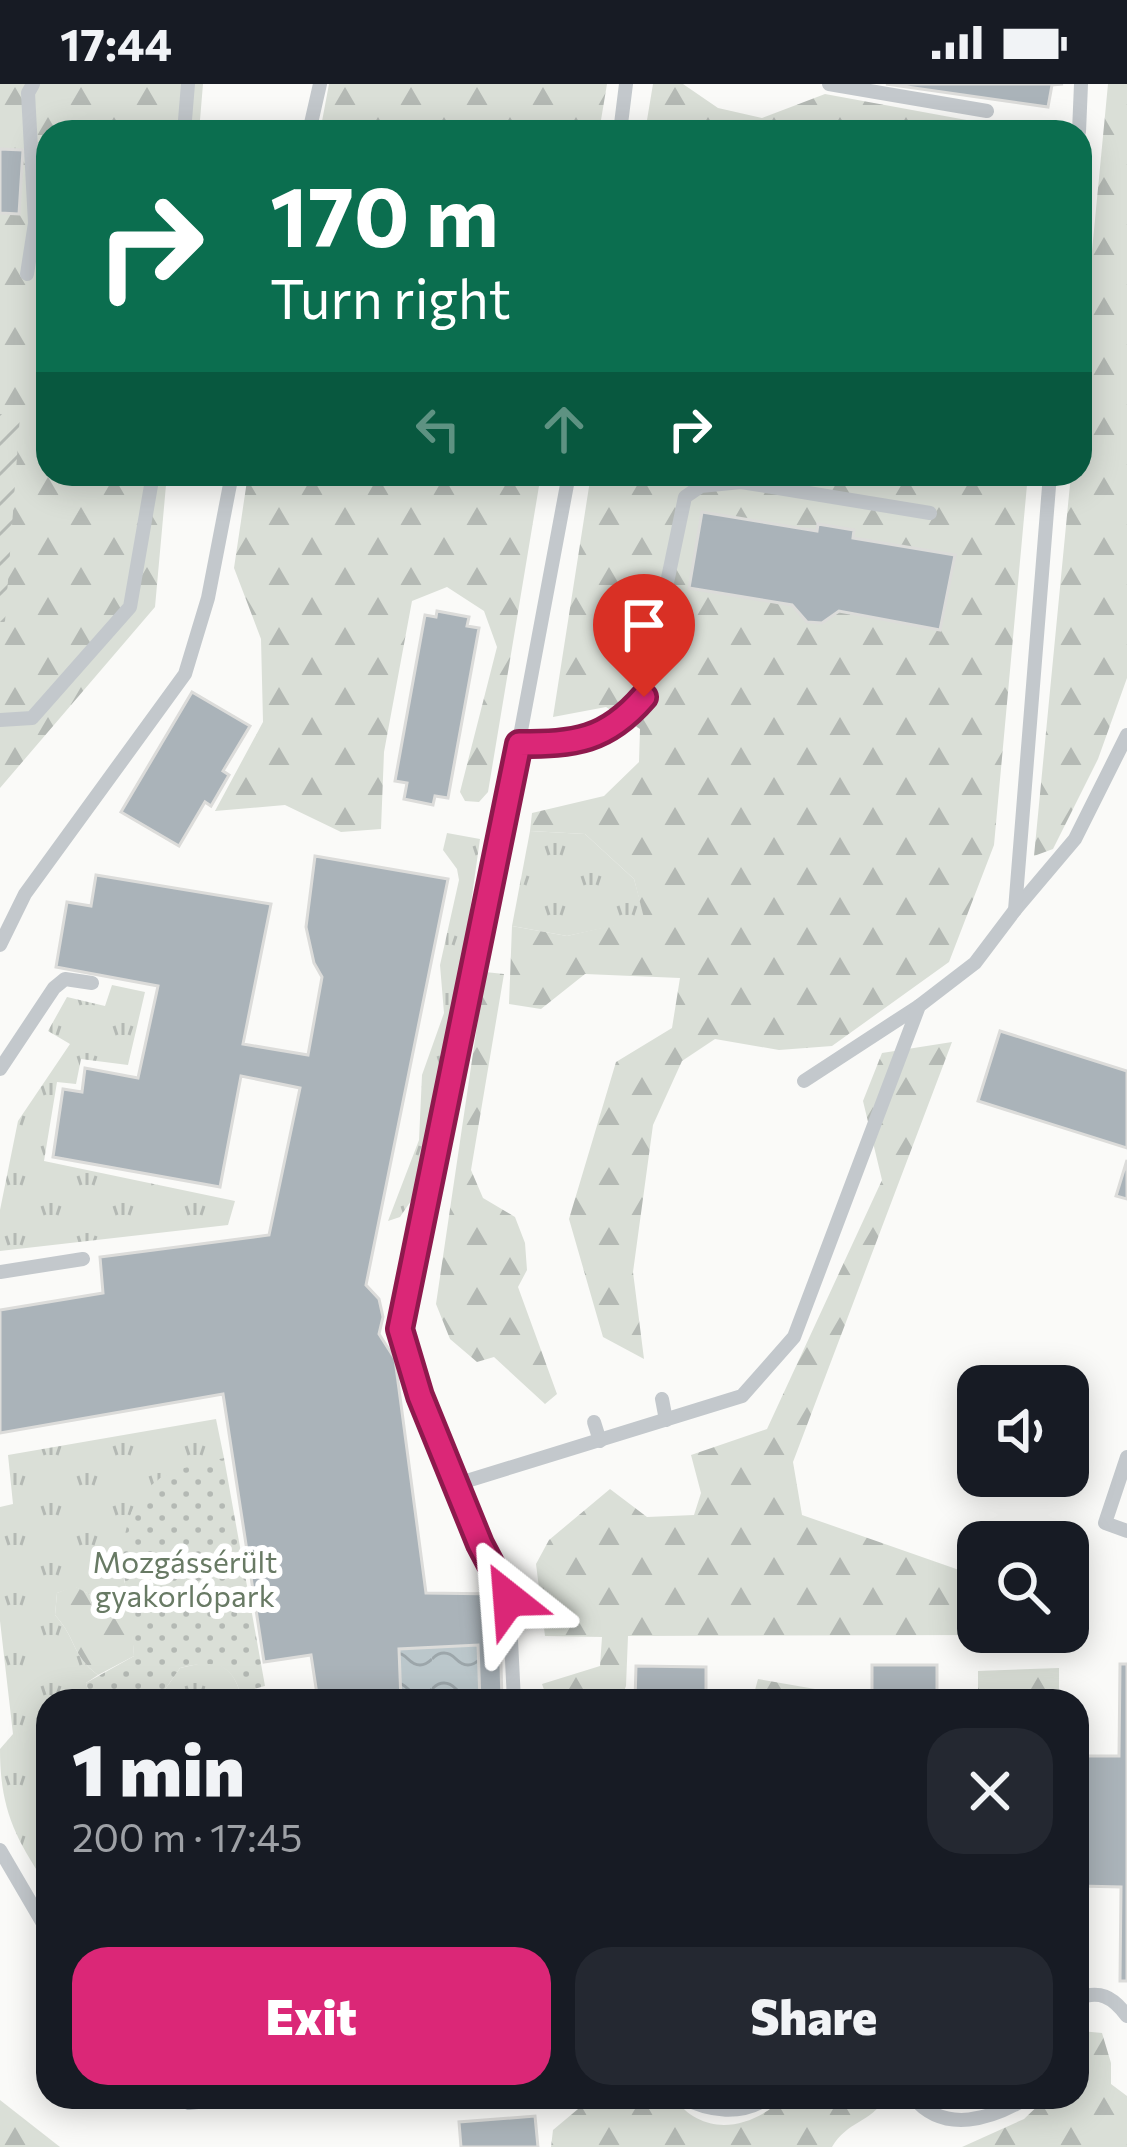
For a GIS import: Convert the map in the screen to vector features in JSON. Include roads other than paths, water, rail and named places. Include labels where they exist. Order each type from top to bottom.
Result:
[{"type":"lane","points":[[27,274],[35,224],[28,94],[33,84]]},
{"type":"lane","points":[[185,120],[188,84]]},
{"type":"lane","points":[[312,120],[320,84]]},
{"type":"lane","points":[[622,120],[626,84]]},
{"type":"lane","points":[[829,84],[987,111]]},
{"type":"lane","points":[[1080,120],[1081,84]]},
{"type":"lane","points":[[0,720],[32,718],[130,607],[151,486]]},
{"type":"lane","points":[[0,945],[25,895],[185,674],[208,598],[230,486]]},
{"type":"lane","points":[[513,1689],[509,1599],[480,1544],[420,1396],[400,1329],[567,486]]},
{"type":"lane","points":[[519,744],[569,744],[620,725],[644,697],[685,497],[701,486]]},
{"type":"lane","points":[[765,486],[930,513]]},
{"type":"lane","points":[[1015,910],[1049,486]]},
{"type":"lane","points":[[804,1081],[975,963],[1075,839],[1127,735]]},
{"type":"lane","points":[[0,1069],[54,988],[65,979],[92,983]]},
{"type":"lane","points":[[457,1484],[742,1396],[794,1337],[919,1006]]},
{"type":"lane","points":[[0,1272],[83,1259]]},
{"type":"lane","points":[[662,1399],[666,1420]]},
{"type":"lane","points":[[594,1422],[600,1441]]},
{"type":"lane","points":[[1127,1457],[1105,1523],[1127,1531]]},
{"type":"lane","points":[[0,1850],[36,1912]]},
{"type":"lane","points":[[1089,1994],[1117,2002],[1127,2015]]},
{"type":"lane","points":[[930,2109],[964,2121],[988,2119],[1006,2109]]},
{"type":"water","points":[[478,1645],[480,1689],[401,1689],[399,1649]]},
{"type":"park label","name":"Mozgássérült gyakorlópark","points":[[185,1577]]}]
